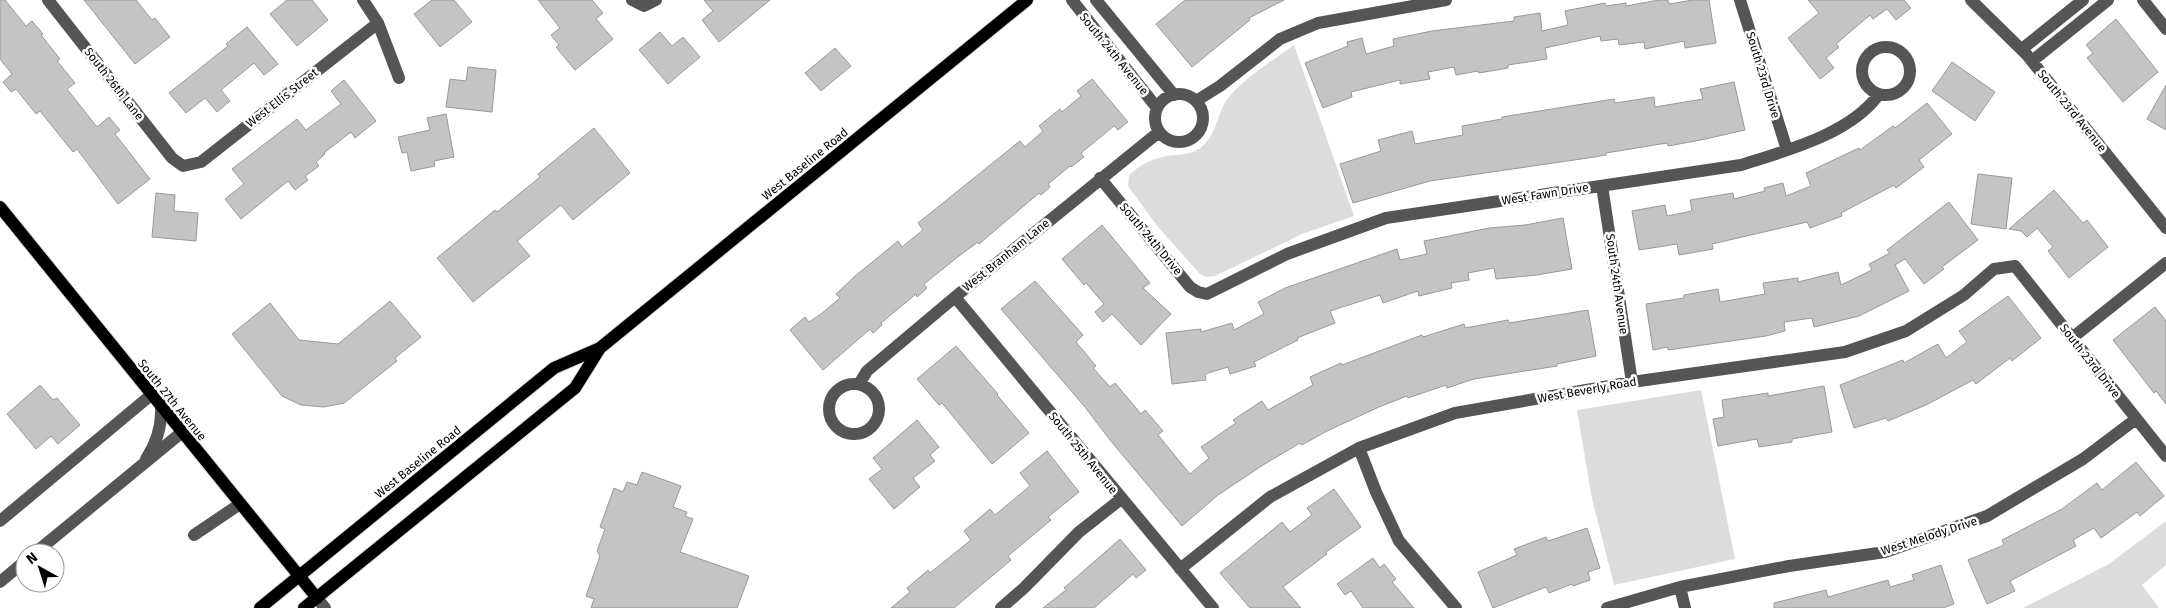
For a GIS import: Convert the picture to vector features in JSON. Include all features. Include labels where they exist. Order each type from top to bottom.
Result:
[{"type":"main road","name":"West Baseline Road","points":[[260,608],[554,368],[600,348],[1027,0]]},
{"type":"main road","name":"South 27th Avenue","points":[[0,207],[321,603]]},
{"type":"main road","name":"West Baseline Road","points":[[304,608],[321,603],[575,388],[600,348]]},
{"type":"street","name":"South 26th Lane","points":[[48,0],[172,158],[183,166]]},
{"type":"street","points":[[363,0],[378,23],[399,78]]},
{"type":"street","points":[[632,0],[650,3]]},
{"type":"street","name":"South 24th Avenue","points":[[1072,0],[1157,108]]},
{"type":"street","name":"South 24th Avenue","points":[[1096,0],[1174,95]]},
{"type":"street","points":[[1196,101],[1220,86],[1280,39],[1318,23],[1376,6],[1446,0]]},
{"type":"street","name":"South 23rd Drive","points":[[1740,0],[1787,150]]},
{"type":"street","name":"South 23rd Avenue","points":[[1971,0],[2022,49],[2166,228]]},
{"type":"street","points":[[2032,61],[2108,0]]},
{"type":"street","points":[[2143,0],[2166,29]]},
{"type":"street","points":[[2022,49],[2078,4],[2083,20]]},
{"type":"street","name":"West Ellis Street","points":[[183,166],[201,162],[378,23]]},
{"type":"street","name":"West Fawn Drive","points":[[1207,294],[1287,254],[1386,218],[1741,165],[1787,150],[1833,130],[1854,118],[1879,94]]},
{"type":"street","points":[[1174,95],[1189,97],[1196,101],[1203,115],[1200,131],[1194,137],[1179,142],[1171,141],[1159,132],[1155,120],[1157,108],[1164,99],[1174,95]]},
{"type":"street","name":"West Branham Lane","points":[[859,384],[868,371],[955,297],[1159,132]]},
{"type":"street","name":"South 24th Drive","points":[[1100,178],[1190,287],[1207,294]]},
{"type":"street","name":"South 24th Avenue","points":[[1602,186],[1632,382]]},
{"type":"street","points":[[2072,338],[2166,263]]},
{"type":"street","name":"South 23rd Drive","points":[[2015,266],[2166,456]]},
{"type":"street","name":"West Beverly Road","points":[[1180,569],[1270,497],[1359,448],[1455,413],[1632,382],[1845,352],[1906,331],[1964,295],[1994,269],[2015,266]]},
{"type":"street","name":"South 25th Avenue","points":[[955,297],[1212,608]]},
{"type":"street","points":[[859,384],[873,392],[877,399],[878,415],[869,429],[861,433],[852,434],[836,428],[828,412],[829,404],[837,390],[844,386],[859,384]]},
{"type":"street","points":[[0,521],[151,395]]},
{"type":"street","points":[[142,465],[152,450],[162,422],[161,407]]},
{"type":"street","name":"West Melody Drive","points":[[1607,608],[1680,587],[1789,566],[1885,552],[1987,516],[2083,459],[2136,418]]},
{"type":"street","points":[[47,543],[182,433]]},
{"type":"street","points":[[1359,448],[1376,492],[1399,541],[1456,608]]},
{"type":"street","points":[[1001,608],[1024,588],[1079,532],[1122,499]]},
{"type":"street","points":[[194,535],[240,504]]},
{"type":"street","points":[[0,582],[15,569]]},
{"type":"street","points":[[1680,587],[1685,608]]},
{"type":"shaded area","points":[[1294,45],[1354,216],[1302,234],[1215,276],[1206,277],[1200,274],[1158,227],[1128,186],[1129,175],[1140,166],[1153,160],[1190,153],[1199,149],[1209,138],[1221,110],[1236,89]]},
{"type":"shaded area","points":[[1701,390],[1735,559],[1614,585],[1592,499],[1577,410]]},
{"type":"shaded area","points":[[2166,521],[2166,565],[2142,585],[2159,608],[2023,608],[2109,564]]},
{"type":"building","points":[[0,0],[5,0],[26,26],[32,21],[43,34],[41,35],[60,59],[57,61],[75,83],[67,89],[97,127],[109,117],[120,130],[115,134],[150,179],[118,204],[77,149],[73,152],[40,111],[36,114],[16,89],[11,92],[3,82],[12,74],[0,59]]},
{"type":"building","points":[[84,0],[136,0],[152,20],[155,18],[170,37],[135,64]]},
{"type":"building","points":[[287,0],[312,0],[328,20],[297,46],[270,14]]},
{"type":"building","points":[[432,0],[454,0],[472,22],[440,47],[414,14]]},
{"type":"building","points":[[538,0],[592,0],[603,13],[596,19],[613,39],[575,70],[556,47],[559,45],[551,35],[560,28]]},
{"type":"building","points":[[704,0],[770,0],[719,42],[702,20],[713,11]]},
{"type":"building","points":[[1185,0],[1284,0],[1249,18],[1250,20],[1192,67],[1156,24]]},
{"type":"building","points":[[1668,0],[1669,4],[1693,0],[1709,0],[1716,43],[1685,48],[1684,41],[1645,49],[1644,42],[1619,45],[1618,39],[1601,41],[1600,36],[1545,48],[1547,59],[1508,65],[1508,68],[1479,73],[1478,71],[1456,75],[1454,67],[1428,72],[1430,79],[1400,84],[1400,80],[1351,92],[1352,97],[1323,108],[1305,63],[1348,46],[1347,42],[1362,38],[1366,54],[1394,46],[1393,39],[1432,31],[1514,21],[1514,17],[1540,13],[1542,31],[1568,25],[1565,11],[1605,3],[1606,6],[1626,3],[1626,6]]},
{"type":"building","points":[[1808,0],[1904,0],[1911,8],[1896,20],[1887,9],[1873,19],[1870,15],[1836,44],[1839,47],[1826,58],[1834,68],[1820,79],[1788,38],[1819,13]]},
{"type":"building","points":[[2116,19],[2158,72],[2123,102],[2087,58],[2093,53],[2086,45]]},
{"type":"building","points":[[247,27],[278,64],[264,75],[254,63],[221,90],[230,101],[217,112],[205,98],[186,113],[169,93],[228,46],[226,44]]},
{"type":"building","points":[[660,32],[672,46],[683,37],[700,57],[668,84],[639,50]]},
{"type":"building","points":[[835,48],[851,66],[821,91],[805,73]]},
{"type":"building","points":[[1952,62],[1995,92],[1975,121],[1932,91]]},
{"type":"building","points":[[468,67],[496,70],[492,112],[446,107],[450,79],[466,81]]},
{"type":"building","points":[[1092,79],[1128,122],[1118,130],[1114,126],[1081,153],[1084,157],[1048,184],[1050,187],[1041,195],[1039,193],[979,244],[978,242],[924,284],[927,288],[917,297],[916,294],[881,323],[882,325],[873,333],[870,329],[823,370],[790,330],[805,317],[809,322],[821,314],[840,298],[836,294],[854,277],[898,241],[902,247],[923,230],[918,223],[1020,141],[1025,147],[1043,131],[1039,126],[1060,109],[1062,112],[1081,96],[1077,91]]},
{"type":"building","points":[[344,80],[376,121],[355,138],[351,132],[324,153],[316,162],[319,166],[305,176],[308,180],[295,190],[288,181],[241,219],[225,199],[244,184],[232,169],[297,119],[306,130],[341,104],[331,91]]},
{"type":"building","points":[[1734,82],[1745,130],[1701,140],[1668,146],[1667,143],[1606,153],[1606,155],[1588,158],[1430,181],[1353,203],[1340,164],[1381,151],[1378,140],[1412,131],[1415,144],[1463,135],[1462,126],[1502,119],[1502,117],[1614,99],[1615,103],[1654,97],[1655,107],[1703,99],[1700,89]]},
{"type":"building","points":[[2166,85],[2166,130],[2147,119]]},
{"type":"building","points":[[1927,103],[1952,134],[1919,160],[1924,167],[1896,188],[1894,185],[1841,213],[1842,216],[1810,228],[1807,222],[1712,244],[1713,249],[1679,255],[1677,244],[1639,250],[1632,211],[1665,205],[1667,216],[1692,211],[1690,200],[1733,193],[1734,199],[1765,191],[1764,188],[1783,183],[1786,196],[1811,186],[1806,173],[1859,148],[1860,150],[1893,126],[1895,128]]},
{"type":"building","points":[[446,114],[454,157],[434,161],[435,166],[411,171],[407,152],[402,153],[398,137],[430,130],[427,118]]},
{"type":"building","points":[[594,128],[630,173],[573,220],[561,205],[517,241],[530,256],[473,302],[437,258],[495,210],[497,212],[540,177],[538,174]]},
{"type":"building","points":[[1978,174],[2012,178],[2006,229],[1971,224]]},
{"type":"building","points":[[2054,190],[2083,223],[2087,220],[2108,247],[2069,278],[2048,251],[2053,247],[2037,228],[2027,237],[2021,231],[2009,229]]},
{"type":"building","points":[[156,193],[175,195],[174,211],[198,213],[196,241],[152,237]]},
{"type":"building","points":[[1949,202],[1978,240],[1942,267],[1944,269],[1924,284],[1905,259],[1895,265],[1909,291],[1859,316],[1814,327],[1812,318],[1784,322],[1785,331],[1766,336],[1668,350],[1668,347],[1653,350],[1646,304],[1684,298],[1684,295],[1718,289],[1720,302],[1765,294],[1763,283],[1798,278],[1798,282],[1838,272],[1841,285],[1872,270],[1869,264],[1890,253],[1887,250]]},
{"type":"building","points":[[1563,218],[1572,269],[1496,279],[1494,268],[1468,273],[1469,280],[1451,283],[1452,288],[1419,296],[1418,291],[1383,303],[1380,295],[1330,311],[1335,323],[1297,338],[1298,340],[1254,362],[1256,366],[1230,374],[1228,367],[1205,374],[1206,380],[1172,384],[1166,333],[1201,329],[1201,332],[1232,323],[1234,330],[1264,314],[1258,302],[1285,288],[1397,249],[1400,260],[1427,254],[1424,241],[1489,228],[1525,225]]},
{"type":"building","points":[[1102,225],[1150,283],[1143,288],[1171,314],[1141,345],[1112,314],[1103,322],[1095,312],[1104,304],[1086,283],[1084,285],[1062,259]]},
{"type":"building","points":[[1035,281],[1083,335],[1076,342],[1096,366],[1093,368],[1110,387],[1115,383],[1141,414],[1145,410],[1163,431],[1158,435],[1190,474],[1209,458],[1201,447],[1236,423],[1233,420],[1262,401],[1268,410],[1313,385],[1310,377],[1341,363],[1342,365],[1422,335],[1423,337],[1464,324],[1465,328],[1508,320],[1509,323],[1588,310],[1596,356],[1557,364],[1557,366],[1474,379],[1447,388],[1446,385],[1408,398],[1407,396],[1379,407],[1302,445],[1300,443],[1263,465],[1218,495],[1182,526],[1085,407],[1001,309]]},
{"type":"building","points":[[2008,296],[2041,338],[2012,361],[2010,358],[1976,384],[1973,380],[1926,405],[1888,421],[1886,418],[1854,428],[1840,385],[1903,360],[1904,363],[1938,344],[1946,358],[1967,342],[1959,331]]},
{"type":"building","points":[[390,301],[421,337],[395,358],[397,361],[344,403],[324,407],[301,405],[282,396],[232,334],[270,303],[299,340],[338,344]]},
{"type":"building","points":[[2155,307],[2166,321],[2166,404],[2156,391],[2154,393],[2113,340]]},
{"type":"building","points":[[956,346],[1029,433],[992,464],[942,403],[939,405],[917,379]]},
{"type":"building","points":[[40,385],[53,400],[57,398],[80,425],[58,444],[51,436],[36,449],[7,414]]},
{"type":"building","points":[[1824,386],[1832,432],[1792,439],[1792,442],[1759,447],[1757,439],[1718,446],[1713,419],[1724,417],[1722,400],[1768,393],[1768,396]]},
{"type":"building","points":[[917,420],[939,447],[930,455],[935,461],[913,478],[920,487],[894,509],[869,479],[882,469],[873,458]]},
{"type":"building","points":[[1047,451],[1079,492],[1048,517],[1051,520],[1008,556],[1011,560],[954,608],[891,608],[910,592],[907,588],[928,570],[930,573],[971,540],[964,531],[990,509],[995,515],[1030,486],[1020,473]]},
{"type":"building","points":[[2136,462],[2164,496],[2140,516],[2137,512],[2101,538],[2094,528],[2073,540],[2076,546],[2010,581],[2015,591],[1987,604],[1968,560],[2004,545],[2002,540],[2062,509],[2097,483],[2102,490]]},
{"type":"building","points":[[642,472],[681,486],[673,507],[687,512],[685,516],[693,519],[680,552],[749,576],[737,608],[591,608],[594,599],[586,596],[600,556],[597,551],[605,529],[600,527],[614,488],[623,492],[627,482],[637,485]]},
{"type":"building","points":[[1334,489],[1361,527],[1326,552],[1327,554],[1283,587],[1301,608],[1250,608],[1220,573],[1282,522],[1290,532],[1312,515],[1307,508]]},
{"type":"building","points":[[1587,528],[1600,568],[1588,572],[1590,580],[1573,586],[1572,584],[1549,593],[1546,587],[1493,608],[1478,572],[1517,555],[1514,549],[1546,537],[1548,541]]},
{"type":"building","points":[[1120,539],[1146,570],[1136,578],[1133,574],[1094,608],[1043,608],[1066,590],[1064,588]]},
{"type":"building","points":[[1373,558],[1380,568],[1384,564],[1396,579],[1392,582],[1414,608],[1363,608],[1351,591],[1345,595],[1337,584]]},
{"type":"building","points":[[1941,565],[1954,604],[1943,608],[1774,608],[1774,603],[1826,590],[1828,597],[1888,580],[1890,587],[1914,580],[1912,575]]}]
